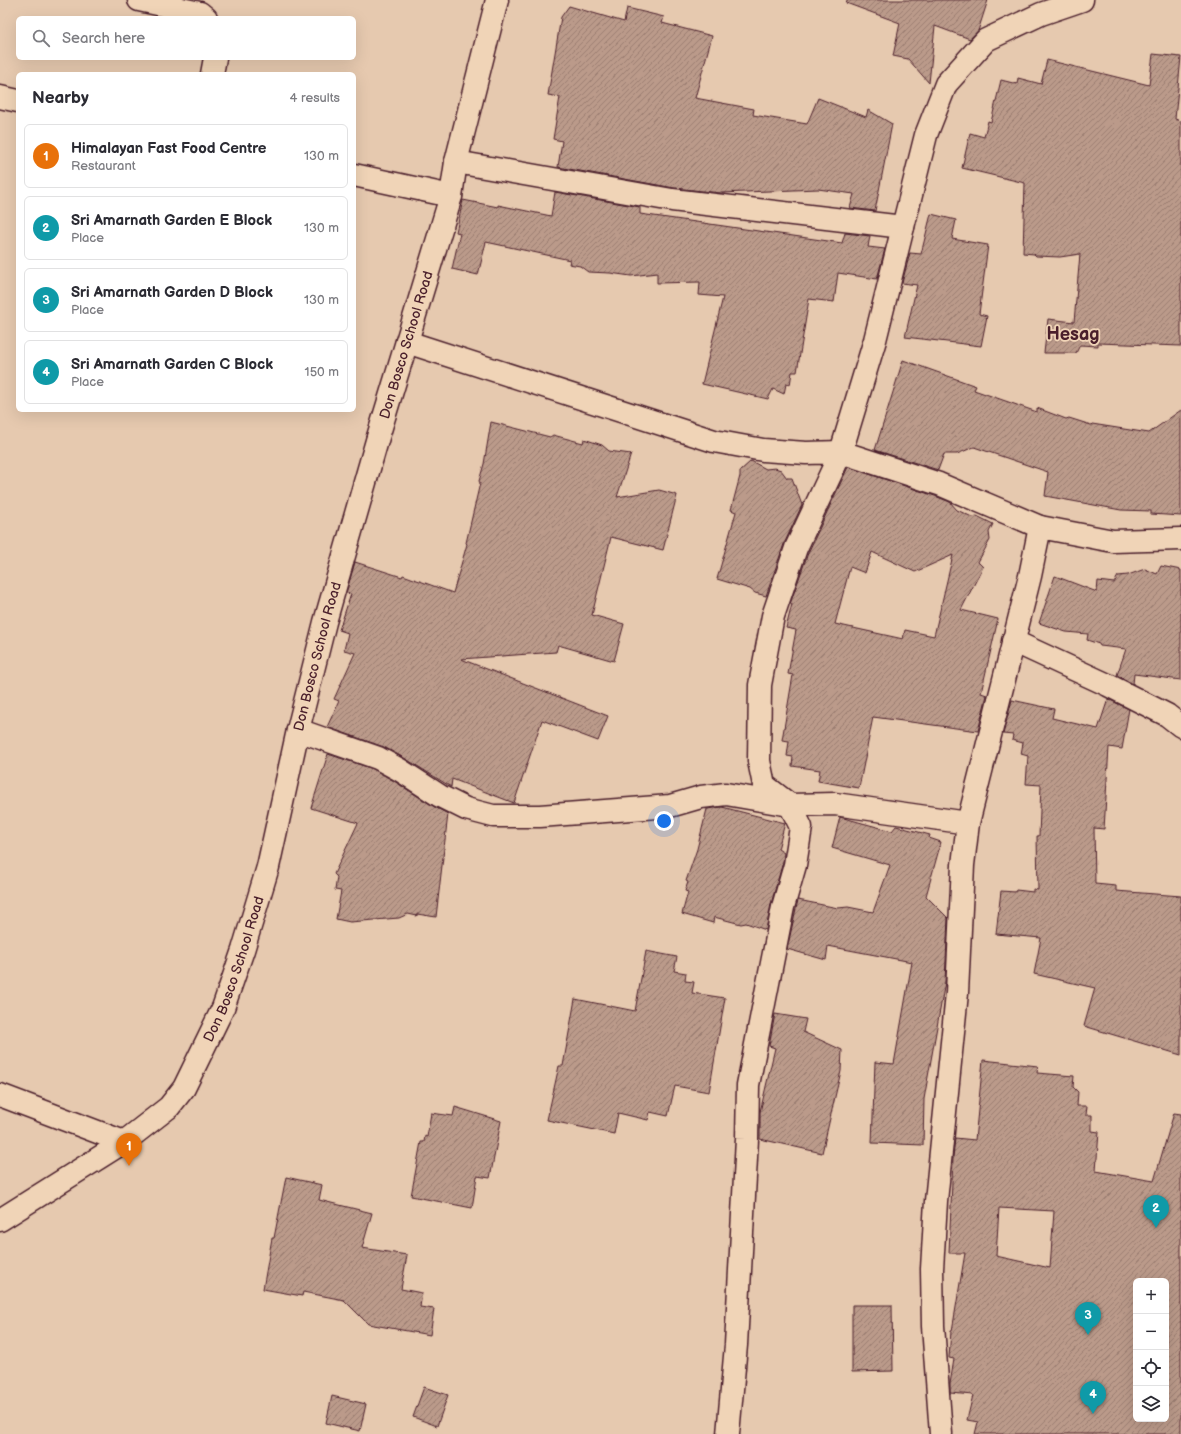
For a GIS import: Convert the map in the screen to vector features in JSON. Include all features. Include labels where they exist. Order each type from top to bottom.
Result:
[{"type":"street","points":[[139,0],[200,13],[204,16]]},
{"type":"street","name":"Don Bosco School Road","points":[[0,1220],[124,1142],[169,1107],[184,1088],[222,1008],[243,950],[268,867],[298,730],[325,622],[451,196],[456,162],[497,0]]},
{"type":"street","points":[[728,1434],[736,1345],[747,1139],[748,1085],[783,907],[799,845],[801,827],[790,805],[764,785],[759,761],[760,685],[772,616],[796,548],[841,452],[875,340],[926,135],[946,84],[986,40],[1041,14],[1072,2]]},
{"type":"street","points":[[212,72],[215,60]]},
{"type":"street","points":[[0,97],[16,101]]},
{"type":"street","points":[[456,162],[672,200],[903,226]]},
{"type":"street","points":[[356,175],[451,196]]},
{"type":"street","points":[[407,342],[714,441],[763,450],[806,453],[841,452],[939,484],[1040,527],[1113,540],[1181,538]]},
{"type":"street","points":[[941,1434],[933,1326],[932,1269],[936,1201],[957,993],[963,865],[968,823],[1030,576],[1040,527]]},
{"type":"street","points":[[1013,642],[1108,685],[1167,715],[1181,726]]},
{"type":"street","points":[[298,730],[378,758],[400,770],[440,796],[466,809],[492,816],[540,816],[670,806],[701,797],[726,794],[790,805],[835,804],[968,823]]},
{"type":"street","points":[[0,1096],[124,1142]]},
{"type":"building","points":[[847,0],[988,0],[978,31],[970,39],[935,26],[929,83],[908,59],[893,56],[900,23],[846,3]]},
{"type":"building","points":[[569,6],[624,22],[627,8],[664,17],[662,23],[712,36],[695,98],[754,109],[753,115],[807,124],[818,98],[866,117],[868,110],[892,124],[875,211],[850,208],[854,194],[818,189],[721,193],[674,188],[558,167],[562,141],[553,139],[560,97],[548,95],[561,17]]},
{"type":"building","points":[[1153,54],[1181,57],[1175,119],[1181,121],[1181,346],[1098,343],[1098,346],[1080,345],[1076,353],[1044,353],[1048,319],[1074,322],[1080,254],[1060,257],[1036,256],[1034,254],[1023,253],[1025,183],[962,168],[970,133],[984,137],[988,121],[991,122],[1001,80],[1017,84],[1018,78],[1041,84],[1047,60],[1149,85]]},
{"type":"building","points":[[555,192],[640,207],[640,214],[842,243],[845,233],[870,236],[868,247],[885,249],[877,279],[838,273],[834,302],[809,299],[797,372],[792,372],[790,385],[786,384],[784,394],[773,389],[768,399],[702,384],[723,297],[699,295],[700,282],[657,283],[657,273],[631,276],[588,272],[580,266],[569,264],[570,260],[486,242],[478,275],[452,269],[460,233],[456,232],[463,200],[498,207],[498,205],[551,216]]},
{"type":"building","points":[[931,214],[956,220],[952,239],[988,245],[979,314],[987,316],[981,346],[905,337],[917,285],[902,283],[910,253],[921,254]]},
{"type":"building","points":[[903,360],[976,386],[974,390],[1037,412],[1037,408],[1066,419],[1069,418],[1091,425],[1149,433],[1181,410],[1181,516],[1151,514],[1151,511],[1121,510],[1045,496],[1048,472],[974,447],[957,454],[944,454],[938,470],[875,450]]},
{"type":"building","points":[[491,422],[550,437],[553,435],[583,443],[584,439],[602,445],[609,451],[631,454],[617,497],[659,490],[677,495],[663,550],[611,537],[592,615],[624,624],[614,661],[558,645],[556,652],[461,659],[608,716],[598,741],[542,720],[514,803],[452,779],[451,787],[384,747],[327,727],[339,701],[334,699],[355,653],[344,650],[348,633],[339,630],[351,594],[346,593],[355,562],[402,577],[403,575],[453,593],[467,544],[480,483],[479,481],[484,464]]},
{"type":"building","points":[[751,461],[766,469],[775,468],[781,470],[787,478],[792,478],[802,505],[784,544],[766,596],[755,593],[750,589],[717,579],[736,512],[731,510],[740,471]]},
{"type":"building","points":[[848,467],[935,496],[950,502],[957,510],[972,517],[977,516],[993,524],[989,532],[990,540],[978,562],[983,567],[961,610],[998,619],[981,693],[987,695],[978,731],[873,717],[859,788],[818,781],[820,770],[792,766],[793,757],[787,756],[789,741],[782,740],[793,675],[788,674],[796,630],[786,628],[792,604],[790,604],[808,553]],"holes":[[[872,552],[915,572],[953,555],[934,636],[905,630],[903,639],[835,624],[850,567],[865,573]]]},
{"type":"building","points":[[1161,566],[1181,570],[1181,680],[1134,674],[1133,684],[1117,675],[1126,649],[1100,646],[1099,644],[1087,640],[1088,634],[1066,632],[1039,623],[1055,576],[1097,592],[1098,581],[1114,583],[1118,576],[1128,575],[1145,569],[1157,574]]},
{"type":"building","points":[[1108,699],[1129,709],[1122,749],[1109,747],[1104,829],[1094,828],[1095,884],[1116,886],[1116,891],[1181,896],[1181,1055],[1084,1026],[1095,988],[1034,974],[1041,938],[996,934],[1001,891],[1015,892],[1016,890],[1033,892],[1033,889],[1038,890],[1037,836],[1039,836],[1041,785],[1026,784],[1028,756],[1021,754],[1023,743],[1012,740],[1013,735],[1003,734],[1012,700],[1054,709],[1052,718],[1098,729]]},
{"type":"building","points":[[328,754],[373,769],[448,814],[436,917],[408,914],[399,918],[350,922],[336,919],[341,891],[335,890],[337,877],[334,874],[358,823],[311,808]]},
{"type":"building","points":[[722,807],[785,823],[778,849],[784,853],[783,862],[771,904],[766,930],[746,923],[741,924],[714,917],[713,923],[682,914],[688,892],[685,891],[688,882],[686,881],[697,849],[707,809]]},
{"type":"building","points":[[840,817],[892,831],[896,826],[930,835],[929,838],[941,842],[926,896],[948,918],[945,982],[924,1099],[923,1145],[872,1143],[875,1062],[894,1064],[912,962],[828,946],[826,960],[787,949],[798,900],[838,908],[848,907],[873,912],[890,865],[832,848]]},
{"type":"building","points":[[646,951],[677,957],[674,971],[686,973],[685,981],[694,982],[692,993],[725,998],[709,1092],[675,1086],[668,1116],[650,1112],[648,1120],[618,1113],[614,1134],[547,1120],[559,1066],[563,1066],[575,999],[635,1011]]},
{"type":"building","points":[[775,1014],[806,1019],[803,1032],[842,1050],[841,1071],[822,1153],[760,1139],[760,1112],[775,1048],[769,1046]]},
{"type":"building","points":[[983,1060],[1038,1066],[1037,1073],[1074,1076],[1073,1087],[1078,1092],[1077,1106],[1087,1106],[1086,1115],[1092,1115],[1092,1131],[1099,1132],[1096,1171],[1154,1181],[1174,1113],[1181,1114],[1181,1434],[975,1434],[978,1422],[967,1420],[973,1395],[950,1393],[954,1359],[949,1358],[951,1331],[965,1253],[949,1253],[955,1138],[975,1140]],"holes":[[[999,1208],[1054,1211],[1050,1268],[996,1256]]]},
{"type":"building","points":[[455,1107],[501,1121],[490,1178],[477,1176],[472,1208],[411,1196],[421,1142],[424,1142],[425,1136],[427,1137],[431,1113],[453,1116]]},
{"type":"building","points":[[286,1177],[322,1185],[319,1200],[372,1213],[362,1248],[407,1255],[401,1289],[422,1293],[420,1307],[434,1309],[430,1335],[368,1324],[344,1300],[303,1292],[302,1296],[263,1289],[272,1238],[274,1238]]},
{"type":"building","points":[[852,1305],[892,1305],[893,1371],[852,1372]]},
{"type":"building","points":[[424,1387],[448,1395],[437,1426],[413,1417]]},
{"type":"building","points":[[332,1396],[366,1404],[360,1431],[326,1423]]},
{"type":"place","name":"Himalayan Fast Food Centre","points":[[129,1166]]},
{"type":"place","name":"Sri Amarnath Garden E Block","points":[[1156,1228]]},
{"type":"place","name":"Sri Amarnath Garden D Block","points":[[1088,1335]]},
{"type":"place","name":"Sri Amarnath Garden C Block","points":[[1093,1414]]},
{"type":"district","name":"Hesag","points":[[1073,334]]}]
